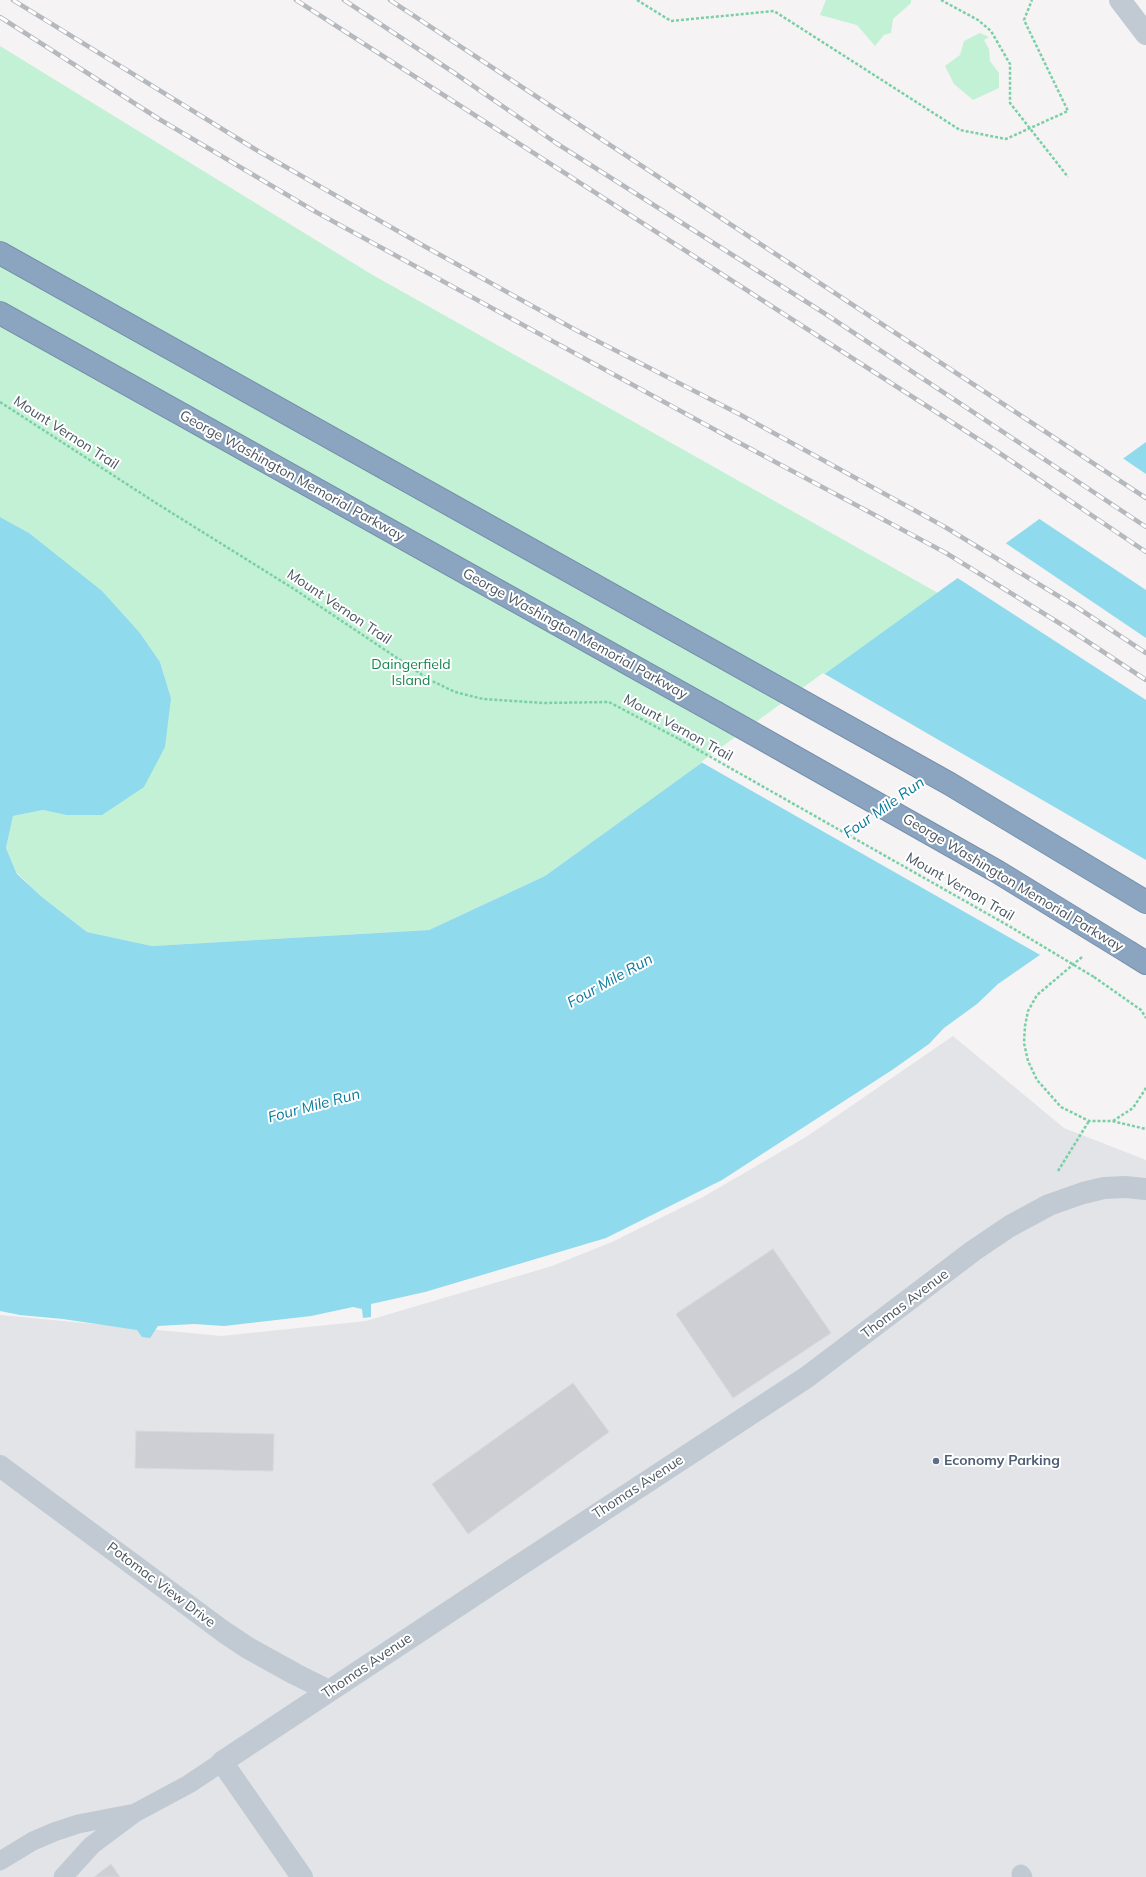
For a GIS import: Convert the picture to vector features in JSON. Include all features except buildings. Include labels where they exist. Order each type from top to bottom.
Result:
[{"type":"highway","points":[[0,253],[950,784],[1146,902]]},
{"type":"highway","name":"George Washington Memorial Parkway","points":[[0,313],[715,712],[998,872],[1138,958]]},
{"type":"street","points":[[1120,0],[1146,34]]},
{"type":"street","name":"Thomas Avenue","points":[[222,1762],[807,1377],[973,1251],[1010,1226],[1049,1205],[1083,1193],[1111,1188],[1146,1189]]},
{"type":"street","name":"Potomac View Drive","points":[[0,1466],[224,1632],[248,1648],[329,1691]]},
{"type":"street","points":[[222,1762],[302,1877]]},
{"type":"lane","name":"Thomas Avenue","points":[[63,1877],[92,1845],[135,1813],[189,1784],[222,1762]]},
{"type":"lane","name":"Thomas Avenue","points":[[0,1861],[33,1840],[54,1832],[78,1824],[135,1813]]},
{"type":"path","points":[[637,0],[671,21],[774,11],[960,130],[1006,139],[1068,111],[1024,20],[1032,0]]},
{"type":"path","points":[[941,0],[978,20],[991,31],[1010,64],[1010,103],[1068,177]]},
{"type":"path","name":"Mount Vernon Trail","points":[[0,402],[156,503],[294,589],[430,680],[455,692],[483,698],[544,703],[609,702],[679,739],[1009,926],[1094,977],[1141,1010],[1146,1018]]},
{"type":"path","points":[[1088,953],[1037,994],[1028,1011],[1025,1026],[1024,1043],[1028,1061],[1037,1080],[1061,1107],[1089,1121],[1112,1121],[1146,1129]]},
{"type":"path","points":[[1112,1121],[1133,1108],[1146,1088]]},
{"type":"path","points":[[1057,1173],[1089,1121]]},
{"type":"shaded area","points":[[953,1036],[1064,1128],[1146,1160],[1146,1877],[0,1877],[0,1315],[221,1336],[366,1321],[552,1266],[612,1242],[703,1197],[806,1137]]},
{"type":"green space","points":[[826,0],[911,0],[911,3],[893,19],[891,33],[884,35],[875,46],[857,25],[820,15]]},
{"type":"green space","points":[[980,33],[989,37],[984,40],[989,49],[990,61],[999,73],[999,88],[973,100],[954,84],[945,66],[960,55],[964,41]]},
{"type":"green space","name":"Daingerfield Island","points":[[0,46],[371,274],[938,593],[545,876],[429,930],[152,946],[87,932],[42,897],[17,873],[6,848],[13,816],[43,810],[66,815],[171,698],[160,662],[140,633],[29,533],[0,517]]},
{"type":"water","name":"Four Mile Run","points":[[1146,442],[1146,877],[1096,916],[998,984],[977,1004],[944,1028],[929,1044],[892,1070],[722,1180],[606,1238],[425,1292],[371,1304],[371,1317],[363,1318],[362,1309],[353,1307],[311,1316],[224,1326],[194,1324],[158,1326],[150,1338],[142,1337],[137,1330],[63,1319],[20,1315],[0,1311],[0,517],[29,533],[102,591],[140,633],[160,662],[171,698],[165,747],[144,787],[102,815],[66,815],[43,810],[13,816],[6,848],[17,874],[42,897],[87,932],[152,946],[429,930],[545,876]]},
{"type":"pier","points":[[1121,457],[1146,474],[1146,590],[1038,518]]},
{"type":"pier","points":[[1004,542],[1146,638],[1146,700],[956,577]]},
{"type":"pier","points":[[823,673],[1146,860],[1146,880],[1124,903],[1097,918],[1042,956],[701,762]]},
{"type":"railway","points":[[13,0],[258,151],[424,246],[572,328],[739,414],[945,527],[1078,608],[1146,653]]},
{"type":"railway","points":[[296,0],[992,448],[1146,552]]},
{"type":"railway","points":[[344,0],[453,72],[556,143],[824,313],[1146,527]]},
{"type":"railway","points":[[390,0],[1146,498]]},
{"type":"railway","points":[[0,17],[159,119],[316,212],[721,433],[946,553],[1064,626],[1146,680]]},
{"type":"place","name":"Economy Parking","points":[[936,1461]]}]
